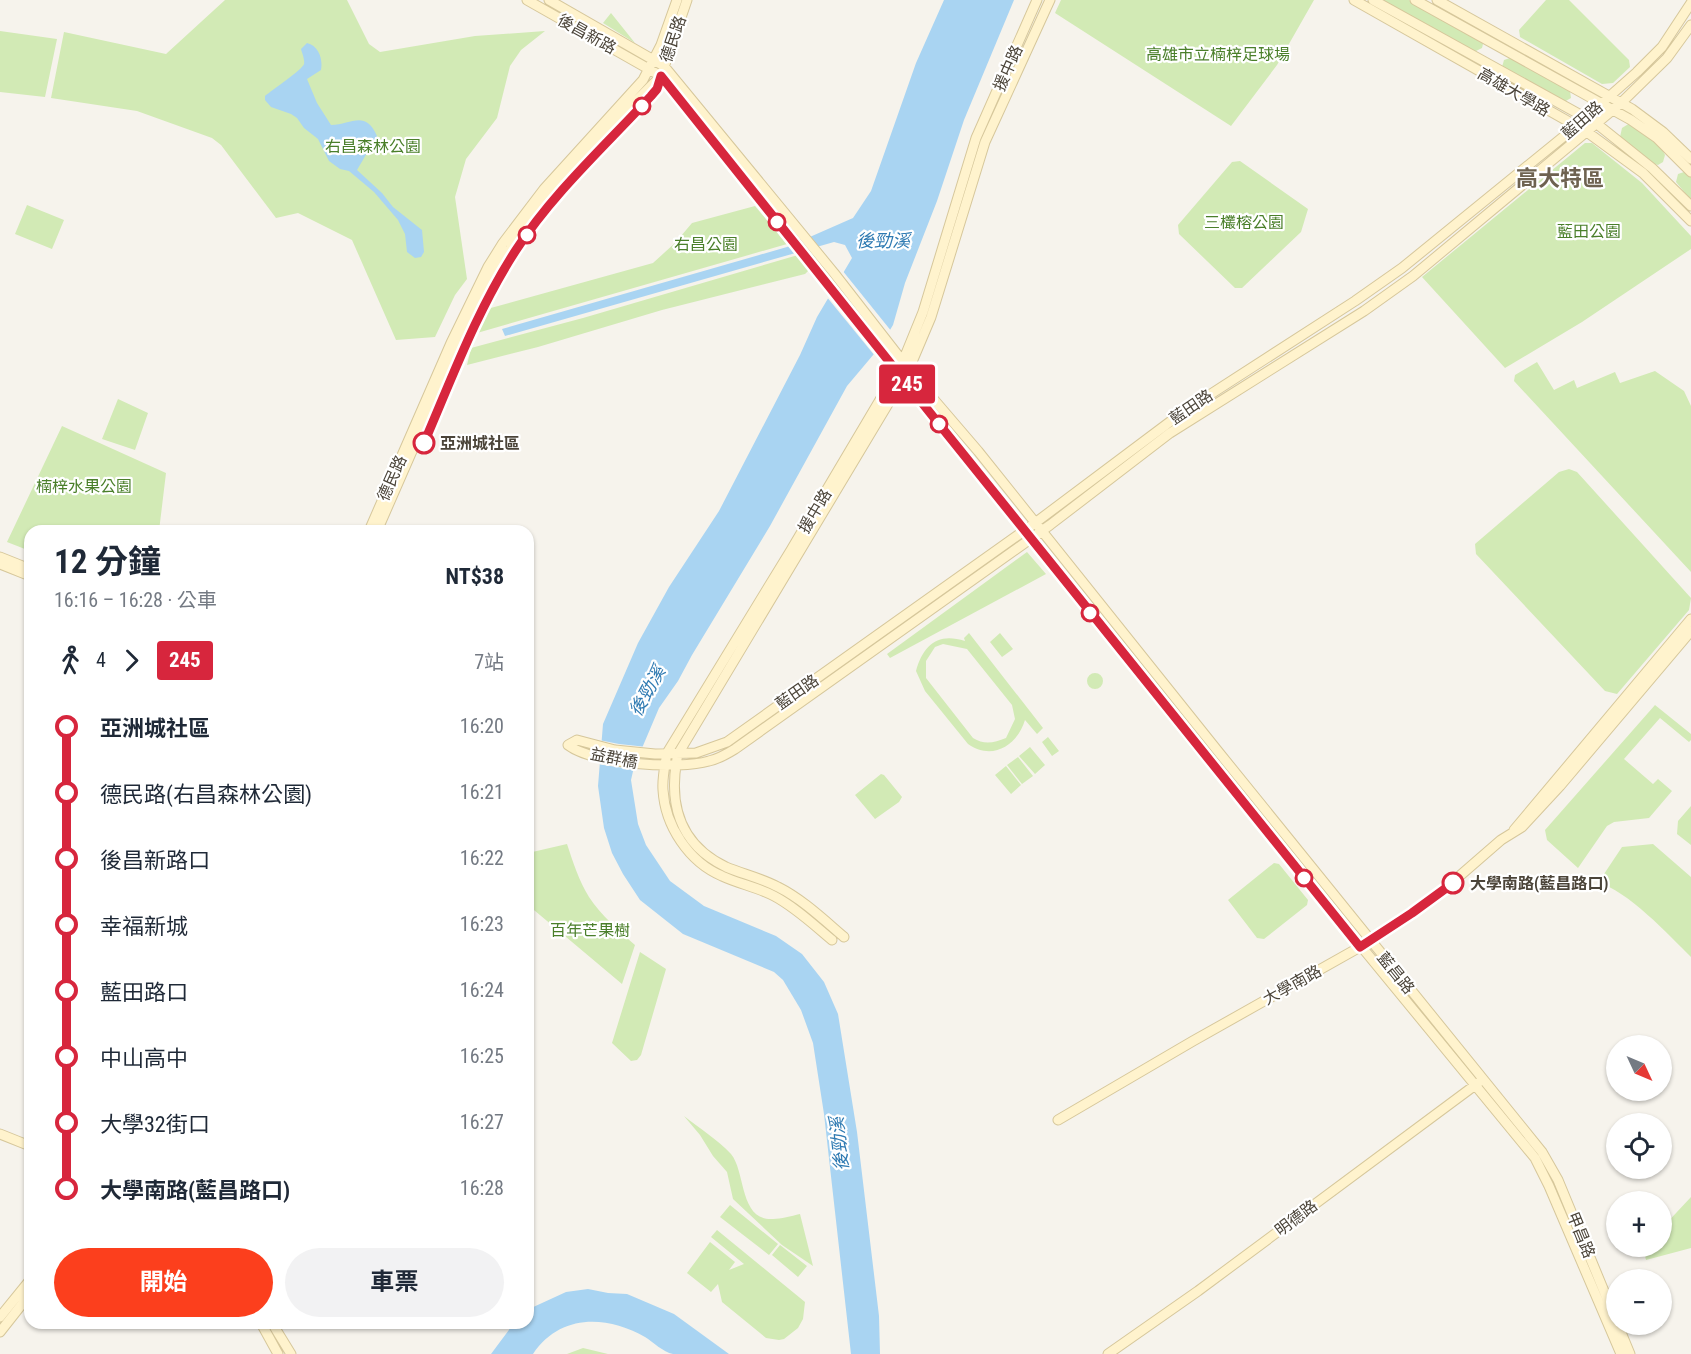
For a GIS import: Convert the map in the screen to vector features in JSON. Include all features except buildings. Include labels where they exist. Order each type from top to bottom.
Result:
[{"type":"street","name":"後昌新路","points":[[527,0],[648,68]]},
{"type":"street","name":"後昌新路","points":[[549,0],[655,60]]},
{"type":"street","name":"德民路","points":[[372,525],[447,353],[488,267],[538,196],[643,80],[648,68],[655,60],[677,0]]},
{"type":"street","name":"德民路","points":[[379,525],[476,305],[501,261],[548,194],[595,142],[661,76],[687,0]]},
{"type":"street","name":"援中路","points":[[906,365],[976,138],[1037,0]]},
{"type":"street","name":"援中路","points":[[844,937],[793,896],[763,880],[727,867],[703,852],[681,822],[675,806],[673,786],[678,754],[906,365],[931,317],[985,142],[1050,0]]},
{"type":"street","name":"高雄大學路","points":[[1354,0],[1587,132],[1636,168],[1691,220]]},
{"type":"street","name":"高雄大學路","points":[[1373,0],[1596,124],[1652,168],[1691,206]]},
{"type":"street","name":"高雄大學路","points":[[1415,0],[1631,120],[1657,138],[1691,172]]},
{"type":"street","points":[[1437,0],[1621,103],[1663,132],[1691,159]]},
{"type":"street","name":"藍田路","points":[[1038,527],[1187,409],[1355,301],[1402,268],[1610,97],[1662,47],[1691,3]]},
{"type":"street","name":"藍田路","points":[[654,765],[710,761],[735,749],[1189,419],[1364,311],[1407,280],[1612,111],[1667,58],[1691,25]]},
{"type":"street","points":[[648,68],[661,76],[751,188],[762,185],[664,66],[655,60]]},
{"type":"street","name":"藍昌路","points":[[762,185],[1370,941],[1478,1083]]},
{"type":"street","name":"藍昌路","points":[[751,188],[1027,535],[1360,947],[1538,1155]]},
{"type":"street","name":"援中路","points":[[832,940],[785,902],[773,895],[722,876],[696,859],[672,827],[665,807],[662,788],[667,753],[900,375]]},
{"type":"street","name":"藍田路","points":[[655,754],[696,753],[727,742],[1027,535]]},
{"type":"street","points":[[0,557],[24,567]]},
{"type":"street","points":[[0,564],[24,574]]},
{"type":"street","name":"大學南路","points":[[1512,832],[1691,619]]},
{"type":"street","name":"大學南路","points":[[1058,1120],[1183,1046],[1360,947],[1440,893],[1512,832],[1522,827],[1560,786],[1691,631]]},
{"type":"street","name":"益群橋","points":[[654,765],[607,759],[576,745],[655,754]]},
{"type":"street","name":"明德路","points":[[1108,1354],[1198,1291],[1478,1083]]},
{"type":"street","points":[[0,1134],[24,1144]]},
{"type":"street","name":"甲昌路","points":[[1538,1155],[1621,1354]]},
{"type":"street","name":"甲昌路","points":[[1538,1155],[1558,1180],[1630,1354]]},
{"type":"street","points":[[0,1317],[24,1287]]},
{"type":"street","points":[[0,1332],[24,1302]]},
{"type":"street","points":[[264,1329],[278,1354]]},
{"type":"street","points":[[276,1329],[291,1354]]},
{"type":"green space","name":"右昌森林公園","points":[[225,0],[347,0],[369,44],[380,52],[475,36],[545,31],[521,50],[510,66],[497,118],[466,159],[455,197],[467,279],[455,295],[435,337],[396,340],[352,240],[298,213],[276,218],[221,145],[212,138],[137,111],[51,98],[64,32],[166,54]]},
{"type":"green space","name":"高雄市立楠梓足球場","points":[[1061,0],[1314,0],[1277,65],[1231,126],[1055,13]]},
{"type":"green space","points":[[1381,0],[1409,0],[1480,40],[1483,44],[1482,48],[1474,52]]},
{"type":"green space","points":[[1546,0],[1569,0],[1629,60],[1630,67],[1613,83],[1602,84],[1520,37],[1519,30]]},
{"type":"green space","points":[[611,13],[635,43],[603,23]]},
{"type":"green space","points":[[0,31],[57,39],[45,97],[0,92]]},
{"type":"green space","points":[[1510,58],[1570,91],[1571,98],[1564,102],[1502,67],[1504,60]]},
{"type":"green space","points":[[1630,123],[1661,147],[1665,155],[1663,162],[1658,165],[1652,163],[1620,137],[1622,128]]},
{"type":"green space","name":"藍田公園","points":[[1585,143],[1592,143],[1642,183],[1691,236],[1691,249],[1582,322],[1505,368],[1422,277]]},
{"type":"green space","name":"三欉榕公園","points":[[1240,161],[1308,209],[1301,232],[1242,288],[1235,288],[1179,234],[1178,225],[1232,162]]},
{"type":"green space","points":[[1684,172],[1691,177],[1691,200],[1676,182],[1678,174]]},
{"type":"green space","points":[[27,205],[64,220],[52,249],[15,234]]},
{"type":"green space","name":"右昌公園","points":[[755,206],[787,244],[477,333],[487,309],[653,263],[692,223]]},
{"type":"green space","name":"右昌公園","points":[[798,255],[810,269],[805,274],[662,310],[538,347],[467,365],[471,348]]},
{"type":"green space","points":[[1537,362],[1554,390],[1574,380],[1577,388],[1615,372],[1620,383],[1655,371],[1684,391],[1691,406],[1691,572],[1514,381],[1515,375]]},
{"type":"green space","points":[[118,399],[148,413],[135,450],[102,439]]},
{"type":"green space","name":"楠梓水果公園","points":[[62,426],[166,473],[160,525],[24,525],[24,549],[7,542]]},
{"type":"green space","points":[[1569,469],[1577,472],[1691,598],[1689,610],[1617,694],[1605,691],[1476,554],[1475,544],[1559,472]]},
{"type":"green space","points":[[1027,552],[1046,574],[890,658],[887,654]]},
{"type":"green space","points":[[969,633],[1043,728],[1037,734],[1025,720],[1010,744],[994,751],[977,749],[968,744],[925,691],[916,671],[927,648],[939,640],[947,638],[965,641],[964,638]],"holes":[[[943,644],[967,649],[1012,705],[1015,719],[1006,738],[989,742],[981,742],[973,738],[926,678],[926,661],[935,647]]]},
{"type":"green space","points":[[1000,633],[1013,649],[1002,657],[990,642]]},
{"type":"green space","points":[[1092,673],[1098,673],[1103,681],[1101,687],[1092,689],[1087,684],[1087,678]]},
{"type":"green space","points":[[1655,705],[1691,734],[1691,740],[1689,742],[1660,718],[1624,759],[1653,784],[1658,779],[1672,791],[1649,818],[1614,822],[1607,826],[1578,868],[1547,840],[1545,830]]},
{"type":"green space","points":[[1048,737],[1059,751],[1052,756],[1042,742]]},
{"type":"green space","points":[[1030,747],[1045,765],[1035,774],[1019,756]]},
{"type":"green space","points":[[1018,757],[1033,776],[1022,784],[1007,765]]},
{"type":"green space","points":[[1006,766],[1021,785],[1011,794],[995,775]]},
{"type":"green space","points":[[881,774],[902,797],[899,802],[875,819],[855,795]]},
{"type":"green space","points":[[1691,806],[1691,845],[1677,834],[1678,821]]},
{"type":"green space","name":"百年芒果樹","points":[[567,844],[579,878],[589,897],[635,945],[622,984],[534,910],[534,852]]},
{"type":"green space","points":[[1653,844],[1691,877],[1691,957],[1634,904],[1609,887],[1598,883],[1622,847]]},
{"type":"green space","points":[[1274,863],[1279,864],[1308,900],[1307,905],[1264,939],[1257,938],[1228,900]]},
{"type":"green space","points":[[640,952],[666,969],[641,1055],[637,1060],[631,1061],[612,1043]]},
{"type":"green space","points":[[684,1116],[731,1154],[754,1212],[762,1218],[773,1219],[800,1214],[813,1266],[782,1245],[733,1199],[727,1172]]},
{"type":"green space","points":[[1691,1197],[1691,1248],[1672,1253],[1672,1217]]},
{"type":"green space","points":[[730,1205],[778,1244],[769,1255],[720,1217]]},
{"type":"green space","points":[[717,1230],[805,1302],[803,1319],[798,1328],[784,1339],[766,1338],[722,1302],[718,1284],[711,1292],[687,1273],[710,1242],[735,1262],[729,1270],[744,1264],[711,1237]]},
{"type":"green space","points":[[780,1245],[807,1266],[798,1277],[772,1255]]},
{"type":"green space","points":[[583,1348],[608,1354],[567,1354]]},
{"type":"water","name":"後勁溪","points":[[944,0],[1014,0],[964,120],[937,201],[905,283],[893,325],[879,348],[847,386],[770,526],[678,681],[659,708],[634,767],[631,780],[638,824],[646,845],[670,881],[704,906],[776,936],[802,954],[824,982],[838,1014],[857,1132],[879,1316],[880,1354],[851,1354],[824,1114],[813,1043],[801,1010],[783,980],[774,972],[683,934],[640,900],[612,853],[604,828],[598,786],[603,724],[638,643],[669,587],[719,511],[800,355],[817,317],[852,258],[845,245],[834,242],[505,336],[502,329],[787,247],[853,218],[871,191],[916,63]]},
{"type":"water","points":[[307,43],[315,47],[321,62],[321,70],[307,79],[317,103],[331,125],[357,120],[368,123],[372,128],[377,136],[357,170],[382,193],[393,207],[422,230],[424,252],[421,257],[415,258],[407,252],[405,234],[398,220],[374,192],[349,171],[340,169],[329,161],[318,139],[304,128],[297,118],[271,107],[265,100],[265,96],[302,67],[304,61],[301,49]]},
{"type":"water","points":[[588,1289],[627,1294],[674,1314],[729,1354],[673,1354],[630,1330],[600,1322],[584,1322],[556,1331],[533,1354],[491,1354],[510,1329],[534,1329],[534,1307],[566,1292]]},
{"type":"pier","points":[[842,270],[892,332],[875,356],[826,296]]},
{"type":"pier","points":[[599,740],[647,747],[637,770],[597,764]]},
{"type":"bus line","name":"245","points":[[424,443],[483,307],[516,250],[553,201],[657,89],[661,76],[1012,517],[1360,947],[1453,883]]},
{"type":"place","name":"亞洲城社區","points":[[424,443]]},
{"type":"place","name":"大學南路(藍昌路口)","points":[[1453,883]]},
{"type":"district","name":"高大特區","points":[[1560,178]]}]
